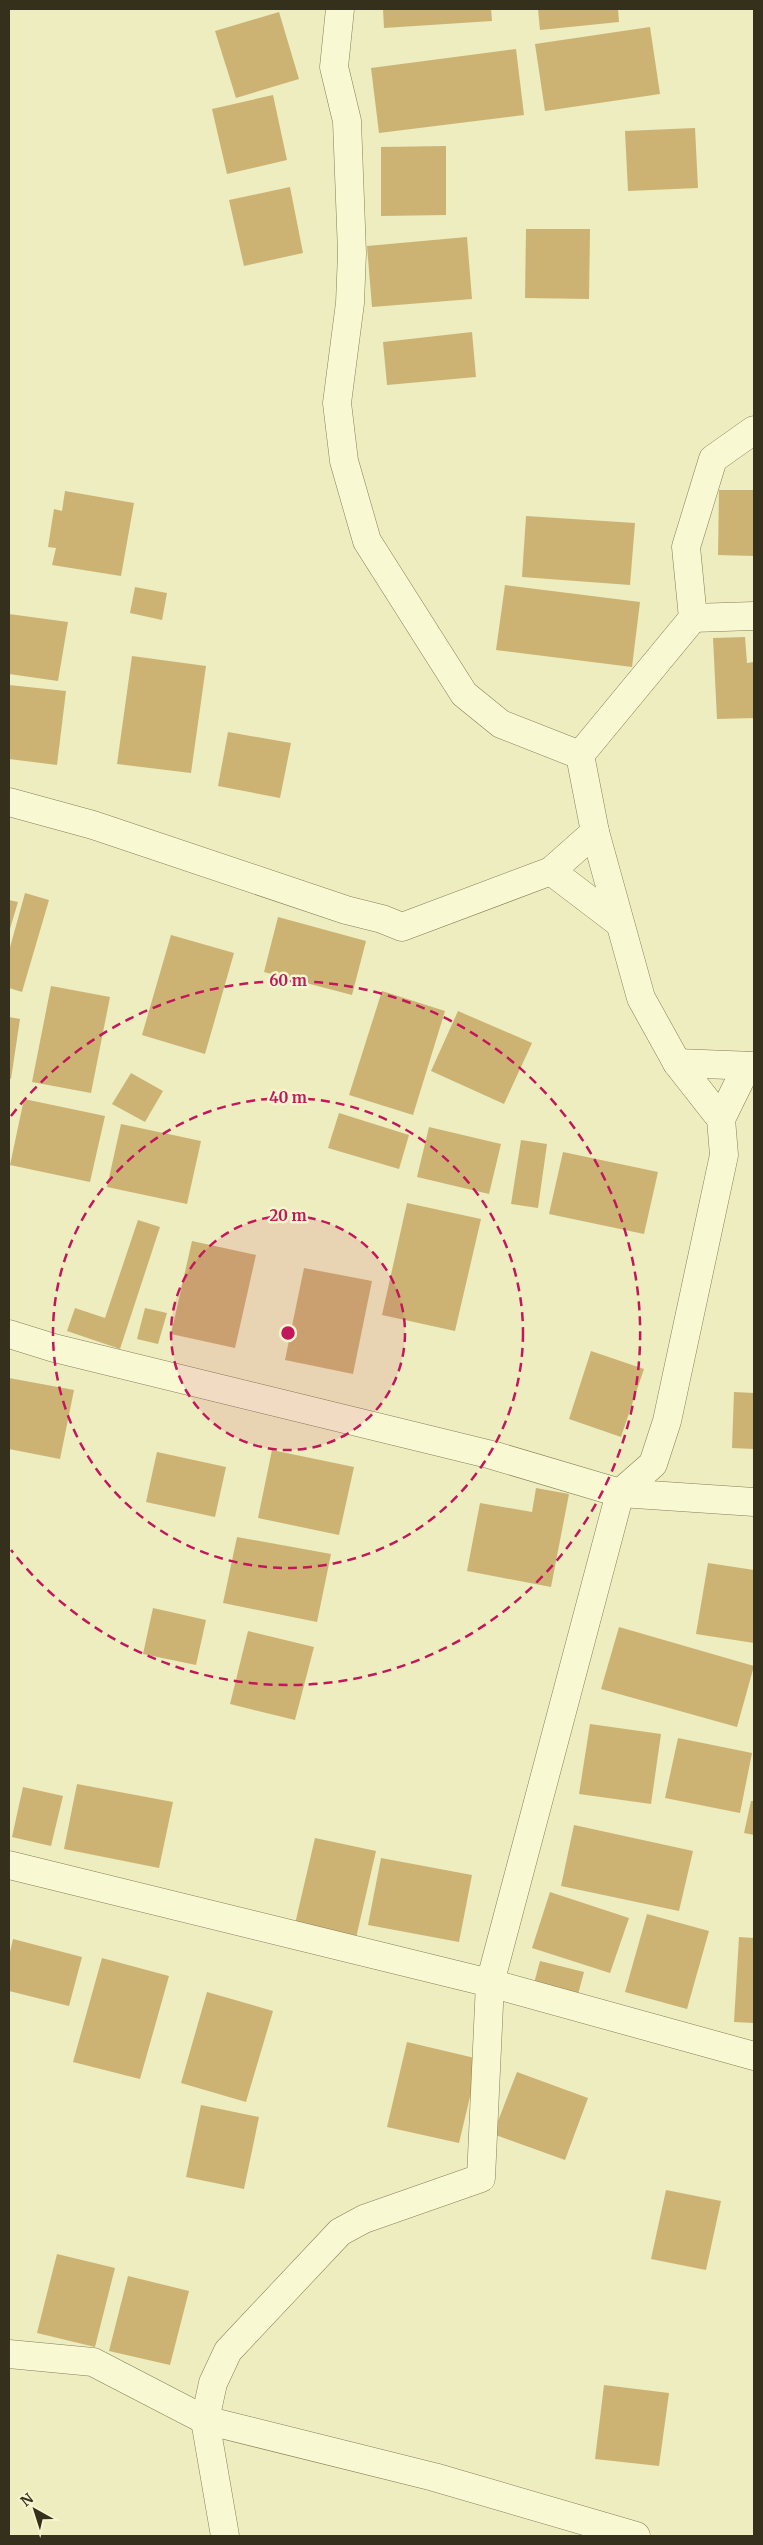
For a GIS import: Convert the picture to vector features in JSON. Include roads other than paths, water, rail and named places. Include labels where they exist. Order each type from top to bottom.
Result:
[{"type":"street","points":[[340,9],[334,67],[347,121],[352,253],[350,303],[337,403],[344,461],[367,541],[464,694],[501,724],[580,755]]},
{"type":"street","points":[[580,755],[692,618],[686,548],[713,459],[754,430]]},
{"type":"street","points":[[692,618],[754,616]]},
{"type":"street","points":[[225,2536],[205,2420],[213,2383],[228,2351],[340,2232],[364,2219],[482,2178],[490,1984],[620,1493],[652,1464],[667,1421],[724,1155],[721,1119],[677,1063],[641,998],[618,922],[595,832],[580,755]]},
{"type":"street","points":[[9,802],[93,825],[402,927],[551,871],[595,832]]},
{"type":"street","points":[[551,871],[618,922]]},
{"type":"street","points":[[677,1063],[752,1071],[721,1119]]},
{"type":"street","points":[[9,1334],[54,1348],[492,1455],[620,1493],[754,1502]]},
{"type":"street","points":[[9,1864],[490,1984],[754,2056]]},
{"type":"street","points":[[9,2354],[93,2362],[205,2420],[434,2477],[636,2536]]}]
